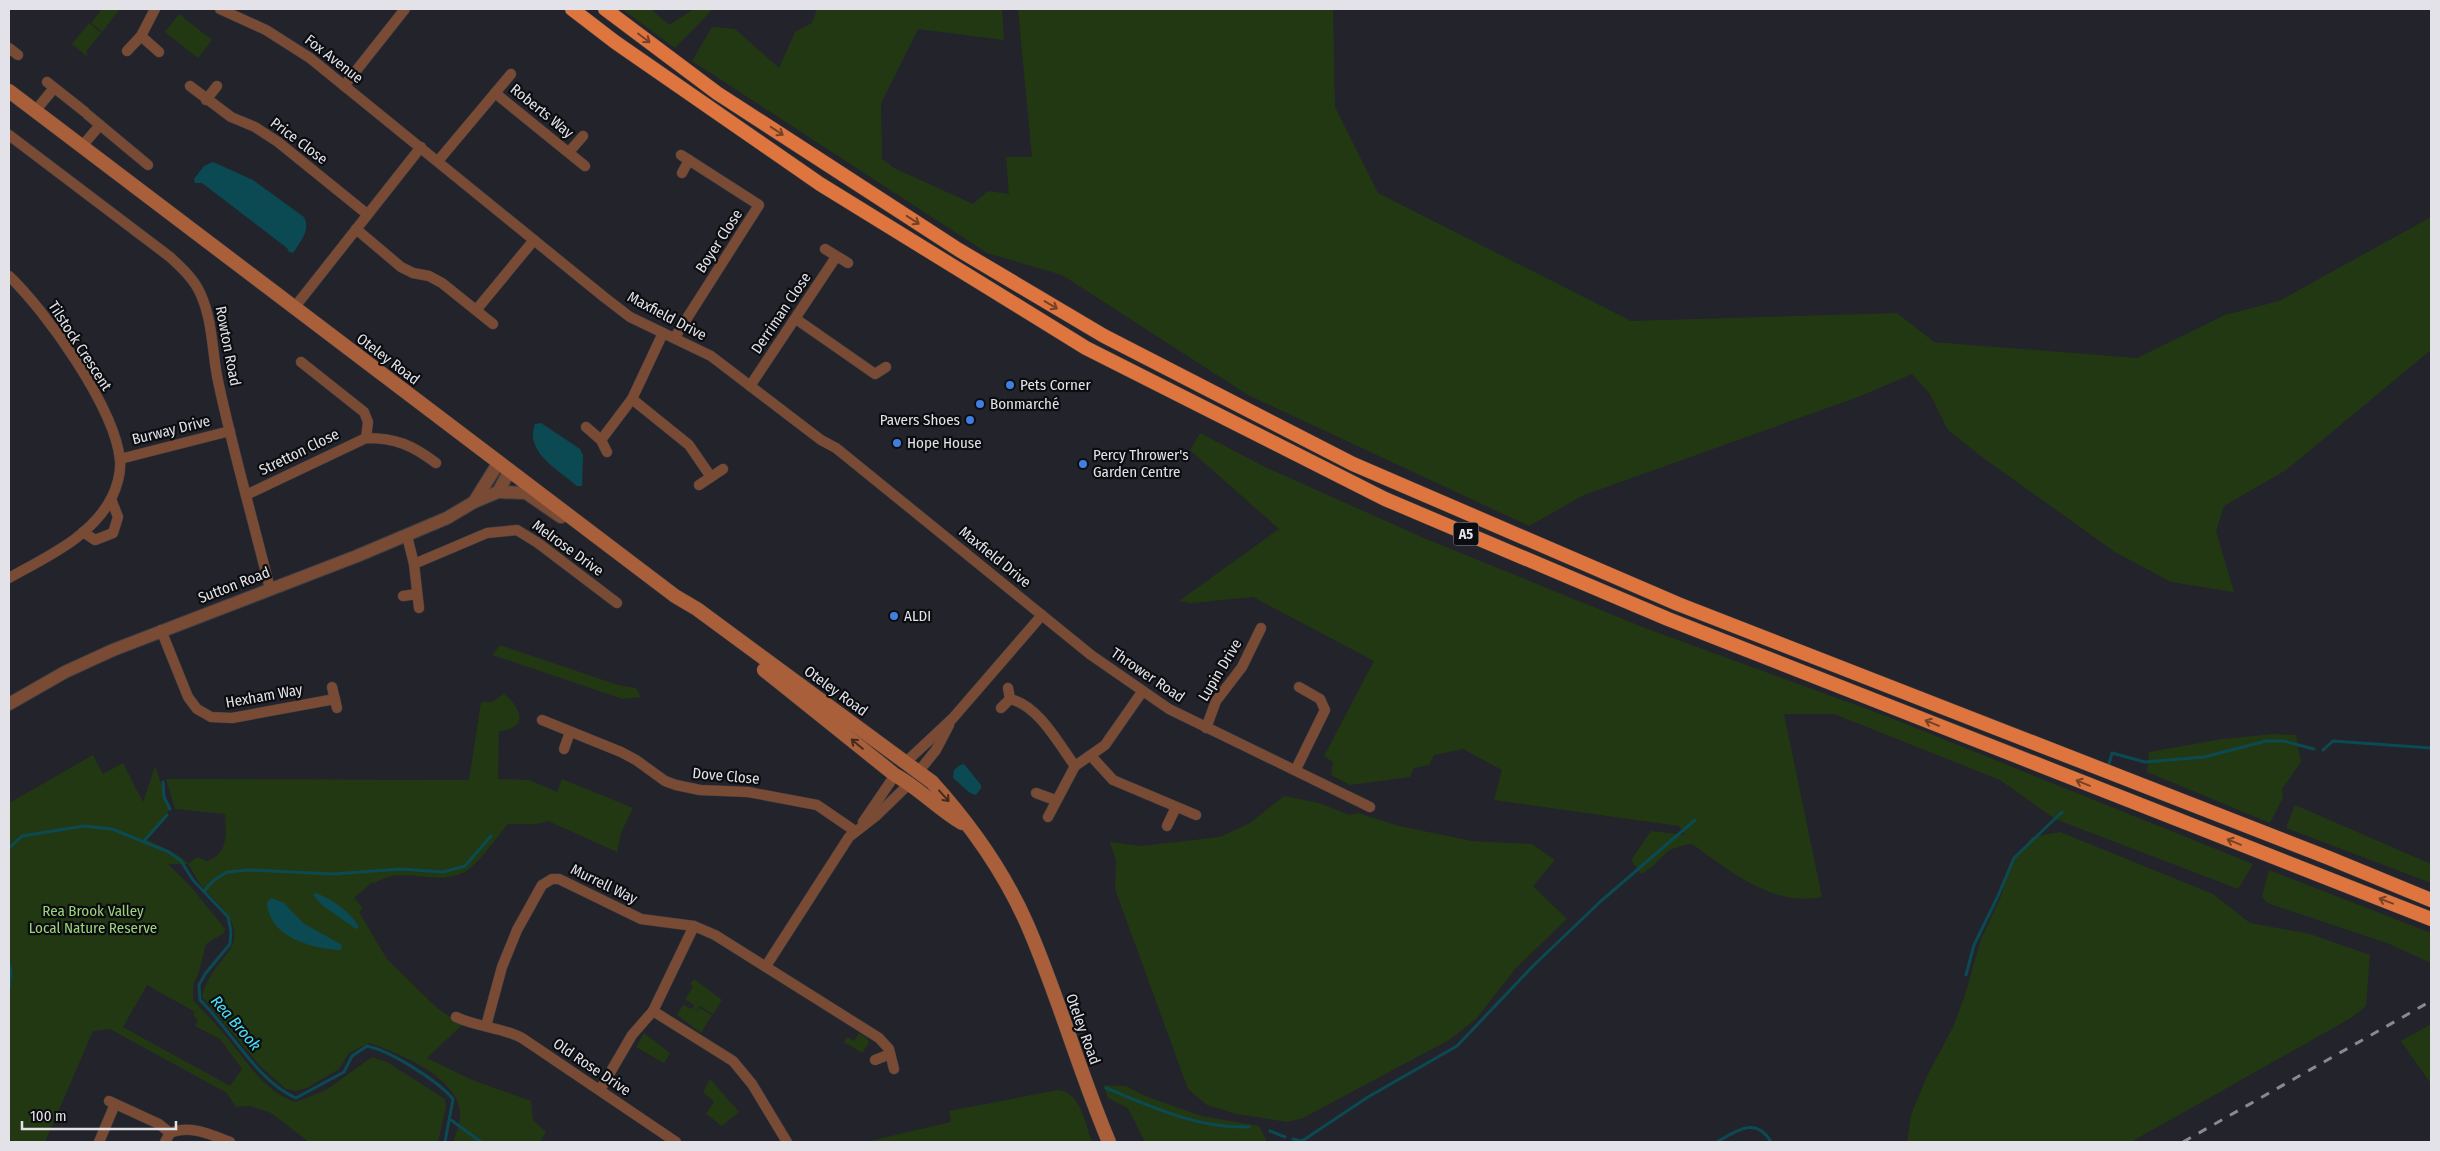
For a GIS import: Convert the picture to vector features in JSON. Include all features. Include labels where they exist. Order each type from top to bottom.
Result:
[{"type":"highway","name":"A5","points":[[572,9],[615,42],[820,184],[1086,348],[1385,499],[1668,619],[2431,919]]},
{"type":"highway","name":"A5","points":[[605,9],[717,93],[959,250],[1104,336],[1353,464],[1678,604],[2329,858],[2431,900]]},
{"type":"main road","name":"Oteley Road","points":[[9,90],[675,596],[697,609],[918,771],[953,806],[990,856],[1027,924],[1109,1142]]},
{"type":"main road","name":"Oteley Road","points":[[675,596],[693,615],[895,775],[910,783],[949,816],[966,825]]},
{"type":"main road","points":[[895,775],[906,762]]},
{"type":"main road","points":[[910,783],[918,771]]},
{"type":"street","points":[[127,51],[141,36],[154,9]]},
{"type":"street","name":"Fox Avenue","points":[[220,9],[241,17],[310,58],[421,147]]},
{"type":"street","points":[[344,86],[405,9]]},
{"type":"street","points":[[141,36],[160,52]]},
{"type":"street","points":[[9,48],[18,55]]},
{"type":"street","name":"Roberts Way","points":[[438,161],[511,74]]},
{"type":"street","points":[[36,110],[51,85],[148,165]]},
{"type":"street","name":"Price Close","points":[[190,86],[206,100],[231,117],[255,127],[278,142],[367,214]]},
{"type":"street","points":[[206,100],[217,86]]},
{"type":"street","name":"Roberts Way","points":[[496,93],[585,166]]},
{"type":"street","points":[[83,146],[100,125]]},
{"type":"street","name":"Rowton Road","points":[[9,135],[170,257],[186,271],[201,293],[206,308],[218,379],[230,431],[270,589]]},
{"type":"street","name":"Roberts Way","points":[[569,152],[583,136]]},
{"type":"street","points":[[294,308],[421,147]]},
{"type":"street","name":"Maxfield Drive","points":[[421,147],[630,317],[675,337],[711,356],[821,440],[836,448],[1042,614]]},
{"type":"street","name":"Boyer Close","points":[[675,337],[759,205],[685,158],[682,173]]},
{"type":"street","points":[[356,229],[401,266],[412,273],[429,276],[477,309],[493,324]]},
{"type":"street","points":[[477,309],[534,240]]},
{"type":"street","points":[[825,249],[848,263]]},
{"type":"street","name":"Derriman Close","points":[[750,386],[836,256]]},
{"type":"street","name":"Tilstock Crescent","points":[[9,276],[39,308],[85,376],[103,411],[120,459],[117,482],[111,499],[83,532],[68,544],[9,578]]},
{"type":"street","points":[[796,319],[877,378],[886,367]]},
{"type":"street","points":[[601,440],[632,399],[663,333]]},
{"type":"street","points":[[301,362],[364,412],[368,422],[366,438]]},
{"type":"street","points":[[632,399],[689,445],[711,477]]},
{"type":"street","points":[[586,427],[601,440],[607,452]]},
{"type":"street","name":"Burway Drive","points":[[120,459],[230,431]]},
{"type":"street","name":"Stretton Close","points":[[246,495],[366,438],[397,440],[436,463]]},
{"type":"street","points":[[504,466],[498,492],[526,493],[569,523],[594,535]]},
{"type":"street","name":"Sutton Road","points":[[474,502],[504,466]]},
{"type":"street","points":[[699,485],[724,469]]},
{"type":"street","name":"Sutton Road","points":[[9,704],[65,672],[161,630],[407,536],[454,515],[474,502],[498,492]]},
{"type":"street","name":"Tilstock Crescent","points":[[83,532],[95,540],[113,533],[118,517],[111,499]]},
{"type":"street","name":"Melrose Drive","points":[[414,564],[487,533],[517,530],[538,542],[617,603]]},
{"type":"street","points":[[407,536],[414,564],[418,608]]},
{"type":"street","points":[[403,596],[417,594]]},
{"type":"street","points":[[600,605],[608,596]]},
{"type":"street","points":[[906,762],[952,720],[1042,614]]},
{"type":"street","name":"Thrower Road","points":[[1042,614],[1091,655],[1169,709],[1296,769],[1370,807]]},
{"type":"street","name":"Lupin Drive","points":[[1206,728],[1216,701],[1242,667],[1261,628]]},
{"type":"street","name":"Hexham Way","points":[[161,630],[188,697],[197,709],[211,717],[232,718],[336,703],[332,687]]},
{"type":"street","points":[[1296,769],[1325,710],[1320,699],[1298,687]]},
{"type":"street","points":[[1048,817],[1074,766],[1090,756],[1114,735],[1142,692]]},
{"type":"street","points":[[1001,708],[1009,693],[1043,722],[1074,766]]},
{"type":"street","name":"Dove Close","points":[[542,720],[628,756],[665,781],[676,785],[700,790],[748,792],[816,805],[857,829]]},
{"type":"street","points":[[918,771],[936,750],[952,720]]},
{"type":"street","points":[[564,749],[570,732]]},
{"type":"street","points":[[1090,756],[1113,780],[1196,815]]},
{"type":"street","points":[[766,966],[846,841],[857,829],[895,775]]},
{"type":"street","points":[[857,829],[876,816],[910,783]]},
{"type":"street","points":[[1036,793],[1055,800]]},
{"type":"street","points":[[1167,826],[1176,807]]},
{"type":"street","name":"Murrell Way","points":[[486,1026],[496,985],[512,942],[537,891],[547,881],[559,879],[641,919],[694,926],[715,935],[886,1043],[894,1069]]},
{"type":"street","points":[[600,1090],[632,1035],[654,1011],[694,926]]},
{"type":"street","points":[[654,1011],[733,1061],[752,1084],[787,1142]]},
{"type":"street","name":"Old Rose Drive","points":[[456,1017],[467,1022],[509,1032],[522,1038],[676,1142]]},
{"type":"street","points":[[875,1060],[890,1054]]},
{"type":"street","points":[[99,1142],[112,1103],[160,1124],[168,1138],[180,1129],[192,1130],[230,1142]]},
{"type":"street","points":[[1096,1111],[1106,1121],[1116,1142]]},
{"type":"green space","points":[[102,9],[120,9],[102,32],[91,23]]},
{"type":"green space","points":[[622,9],[651,9],[669,25],[694,9],[713,9],[675,48]]},
{"type":"green space","points":[[817,9],[1002,9],[1004,40],[918,29],[881,103],[882,159],[894,168],[973,204],[988,191],[1009,194],[1006,157],[1032,157],[1018,9],[1333,9],[1335,107],[1378,193],[1631,321],[1897,313],[1934,342],[2137,358],[2225,315],[2279,301],[2431,217],[2431,350],[2286,470],[2224,506],[2216,531],[2234,592],[2171,582],[2115,552],[1982,457],[1948,430],[1930,394],[1912,374],[1858,397],[1584,495],[1529,526],[1248,395],[1062,275],[987,253],[692,61],[712,27],[735,29],[779,68],[795,32],[812,23]]},
{"type":"green space","points":[[179,14],[212,40],[198,58],[165,32]]},
{"type":"green space","points":[[89,23],[101,33],[86,52],[88,54],[86,56],[72,44]]},
{"type":"green space","points":[[1200,433],[1265,467],[1424,538],[1645,628],[1886,716],[2253,864],[2238,889],[2055,819],[2000,780],[1834,714],[1784,714],[1822,897],[1804,899],[1786,897],[1769,892],[1737,875],[1692,844],[1673,849],[1641,874],[1631,860],[1651,831],[1685,835],[1679,826],[1494,800],[1502,770],[1463,749],[1434,755],[1429,765],[1414,768],[1410,777],[1350,785],[1331,775],[1333,762],[1324,756],[1374,661],[1253,597],[1191,603],[1179,601],[1279,529],[1190,450]]},
{"type":"green space","points":[[500,645],[618,685],[636,688],[641,697],[623,699],[492,655]]},
{"type":"green space","points":[[504,694],[515,706],[520,717],[519,722],[515,726],[499,731],[498,779],[529,780],[557,792],[562,779],[633,808],[621,833],[617,852],[548,821],[537,824],[508,824],[482,856],[466,871],[455,876],[444,877],[408,875],[386,878],[375,883],[372,882],[354,898],[363,908],[359,912],[387,959],[437,1008],[462,1025],[427,1058],[472,1080],[531,1101],[533,1120],[546,1132],[540,1142],[453,1142],[459,1123],[460,1112],[456,1099],[449,1087],[438,1077],[410,1060],[369,1043],[349,1053],[339,1069],[307,1088],[296,1091],[286,1089],[261,1067],[202,997],[208,980],[232,944],[234,934],[233,925],[228,916],[200,884],[188,864],[197,857],[207,861],[214,858],[223,848],[226,835],[225,814],[175,809],[166,779],[469,780],[481,702],[492,702]]},
{"type":"green space","points":[[2273,734],[2296,735],[2301,762],[2282,789],[2283,798],[2270,823],[2147,772],[2149,752],[2222,739]]},
{"type":"green space","name":"Rea Brook Valley Local Nature Reserve","points":[[93,755],[103,774],[123,763],[143,802],[155,766],[170,809],[156,830],[150,832],[146,839],[181,857],[188,864],[168,864],[192,888],[225,929],[224,933],[206,944],[199,972],[193,985],[193,1000],[256,1074],[274,1091],[296,1102],[326,1090],[372,1057],[387,1062],[445,1099],[446,1107],[438,1142],[309,1142],[271,1113],[250,1106],[236,1107],[227,1093],[110,1029],[93,1031],[45,1142],[9,1142],[9,803]],"holes":[[[147,985],[195,1012],[193,1016],[198,1020],[195,1026],[220,1039],[242,1069],[230,1086],[123,1027]]]},
{"type":"green space","points":[[1284,796],[1319,803],[1349,815],[1358,813],[1399,826],[1472,841],[1532,844],[1555,860],[1533,886],[1567,919],[1516,968],[1476,1019],[1449,1040],[1303,1118],[1287,1122],[1237,1114],[1207,1105],[1188,1089],[1115,889],[1116,860],[1110,842],[1141,846],[1220,837],[1250,823]]},
{"type":"green space","points":[[2295,805],[2431,864],[2431,883],[2286,828]]},
{"type":"green space","points":[[2060,832],[2213,894],[2250,923],[2310,934],[2370,955],[2366,1006],[2351,1018],[2131,1142],[1907,1142],[1911,1115],[1926,1078],[1953,1027],[1965,995],[1981,939],[2001,896],[2011,864],[2032,837]]},
{"type":"green space","points":[[2269,870],[2431,933],[2431,963],[2387,943],[2267,903],[2262,897]]},
{"type":"green space","points":[[694,979],[722,1000],[713,1014],[700,1006],[695,1013],[700,1008],[712,1015],[701,1033],[677,1015],[683,1005],[692,1009],[694,1005],[685,999],[693,987],[690,984]]},
{"type":"green space","points":[[2431,1024],[2431,1084],[2401,1041]]},
{"type":"green space","points":[[644,1033],[670,1053],[664,1063],[636,1047]]},
{"type":"green space","points":[[859,1033],[868,1039],[869,1043],[862,1053],[844,1042],[847,1037],[854,1041]]},
{"type":"green space","points":[[710,1079],[739,1112],[722,1126],[706,1114],[714,1102],[703,1092]]},
{"type":"green space","points":[[1103,1085],[1126,1086],[1145,1096],[1202,1116],[1259,1126],[1267,1142],[1145,1142],[1128,1108],[1108,1098]]},
{"type":"green space","points":[[1058,1090],[1072,1096],[1077,1103],[1092,1142],[870,1141],[951,1122],[949,1111]]},
{"type":"water","points":[[213,162],[253,180],[304,217],[306,222],[305,231],[293,253],[289,252],[287,248],[202,183],[195,183],[194,179],[204,166]]},
{"type":"water","points":[[541,423],[580,449],[583,455],[582,486],[577,486],[545,460],[539,452],[534,443],[533,434],[535,424]]},
{"type":"water","points":[[964,764],[981,785],[976,795],[970,793],[953,778],[954,770]]},
{"type":"water","points":[[316,893],[340,907],[351,916],[359,927],[356,929],[323,906],[313,895]]},
{"type":"water","points":[[272,898],[284,903],[303,923],[342,945],[341,950],[305,944],[283,932],[269,914],[267,902]]},
{"type":"waterway","points":[[2109,764],[2112,753],[2145,762],[2204,757],[2266,741],[2283,741],[2314,749]]},
{"type":"waterway","points":[[2323,750],[2333,741],[2431,748]]},
{"type":"waterway","points":[[163,782],[164,797],[170,809]]},
{"type":"waterway","points":[[1966,975],[1974,945],[2014,858],[2062,812]]},
{"type":"waterway","points":[[144,841],[167,815]]},
{"type":"waterway","points":[[1293,1139],[1302,1141],[1368,1097],[1457,1046],[1534,965],[1601,901],[1695,820]]},
{"type":"waterway","name":"Rea Brook","points":[[9,848],[22,836],[84,826],[112,829],[169,852],[181,861],[193,880],[228,917],[231,931],[230,944],[205,974],[199,985],[200,1000],[269,1080],[296,1098],[344,1072],[352,1056],[367,1046],[377,1049],[401,1060],[426,1076],[453,1099],[445,1142]]},
{"type":"waterway","points":[[204,891],[214,880],[227,872],[249,870],[334,874],[401,869],[443,872],[465,866],[491,836]]},
{"type":"waterway","name":"Rea Brook","points":[[9,963],[11,971],[9,989]]},
{"type":"waterway","points":[[1106,1088],[1194,1121],[1230,1127],[1249,1127]]},
{"type":"waterway","points":[[451,1120],[481,1142]]},
{"type":"waterway","points":[[1717,1142],[1745,1128],[1759,1129],[1771,1142]]},
{"type":"waterway","points":[[1270,1131],[1285,1137]]},
{"type":"railway","points":[[2183,1142],[2431,1001]]},
{"type":"place","name":"Pets Corner","points":[[1010,385]]},
{"type":"place","name":"Bonmarché","points":[[980,404]]},
{"type":"place","name":"Pavers Shoes","points":[[970,420]]},
{"type":"place","name":"Hope House","points":[[897,443]]},
{"type":"place","name":"Percy Thrower's Garden Centre","points":[[1083,464]]},
{"type":"place","name":"ALDI","points":[[894,616]]}]
